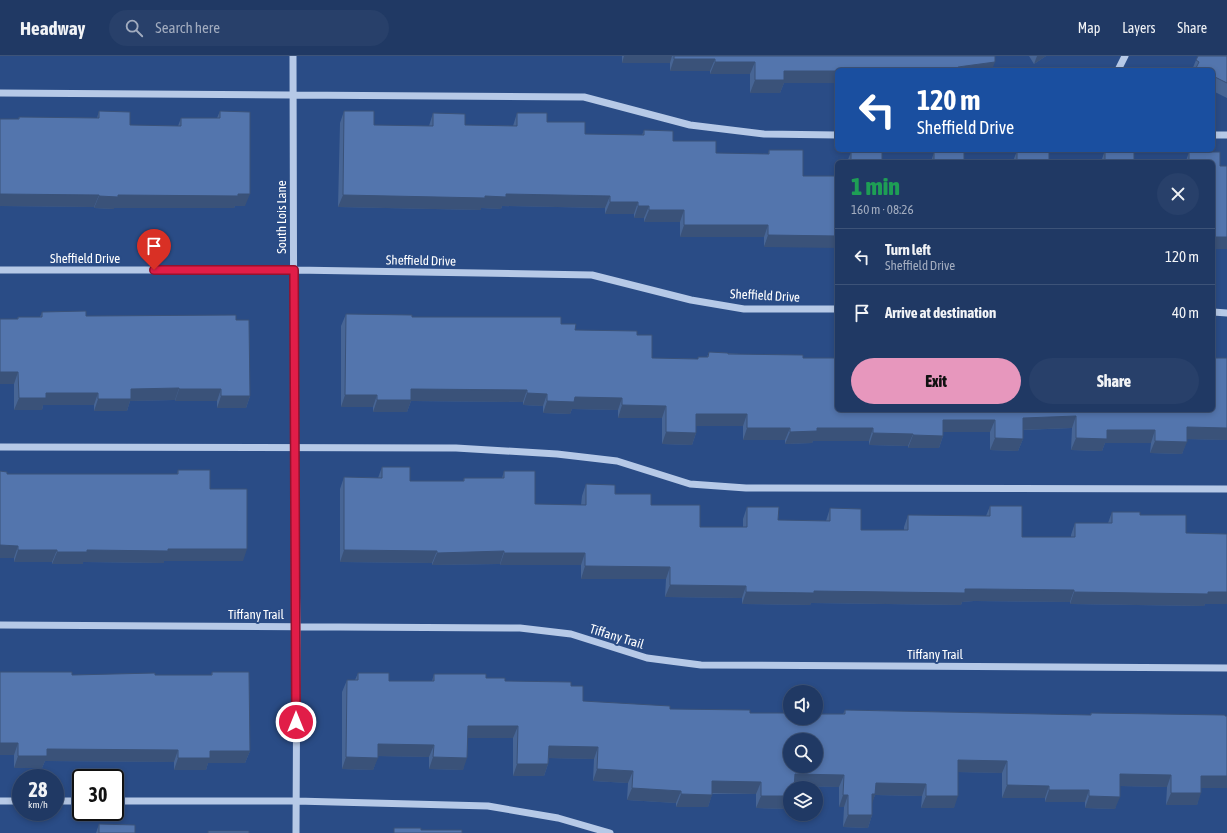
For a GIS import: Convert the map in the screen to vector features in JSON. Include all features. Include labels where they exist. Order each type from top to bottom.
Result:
[{"type":"street","name":"South Lois Lane","points":[[293,56],[294,448],[297,626],[296,833]]},
{"type":"street","points":[[1119,68],[1125,56]]},
{"type":"street","points":[[0,93],[584,97],[690,125],[764,134],[835,135]]},
{"type":"street","points":[[1215,135],[1227,135]]},
{"type":"street","name":"Sheffield Drive","points":[[0,270],[294,270],[592,274],[691,300],[744,309],[835,309]]},
{"type":"street","points":[[1215,312],[1227,313]]},
{"type":"street","points":[[0,447],[456,448],[557,454],[616,461],[690,484],[746,488],[1227,489]]},
{"type":"street","name":"Tiffany Trail","points":[[0,625],[520,628],[571,634],[647,658],[701,665],[1227,668]]},
{"type":"street","points":[[0,801],[12,801]]},
{"type":"street","points":[[124,801],[296,801],[488,806],[558,818],[610,833]]},
{"type":"building","points":[[674,56],[995,56],[995,62],[958,68],[835,68],[835,71],[784,71],[784,80],[755,80],[755,62],[715,62],[715,59],[674,59]]},
{"type":"building","points":[[1198,56],[1227,56],[1227,83],[1215,77],[1215,68],[1196,68],[1199,62],[1196,60]]},
{"type":"building","points":[[99,111],[130,112],[130,125],[181,126],[181,118],[220,118],[220,111],[250,112],[250,194],[238,194],[238,196],[118,195],[118,197],[99,195],[0,194],[0,119],[19,119],[19,117],[99,118]]},
{"type":"building","points":[[344,111],[374,111],[374,125],[433,126],[433,113],[465,114],[465,125],[517,126],[517,113],[547,113],[547,122],[585,122],[585,134],[644,135],[644,130],[673,131],[673,141],[716,141],[716,153],[769,154],[769,150],[803,150],[803,176],[835,176],[835,236],[768,235],[768,225],[684,225],[684,210],[649,210],[649,206],[638,206],[638,202],[610,202],[610,196],[506,194],[506,197],[485,196],[485,198],[343,195]]},
{"type":"building","points":[[851,152],[882,152],[882,160],[851,160]]},
{"type":"building","points":[[934,152],[964,152],[964,160],[934,160]]},
{"type":"building","points":[[1017,152],[1049,152],[1049,160],[1017,160]]},
{"type":"building","points":[[1105,152],[1134,152],[1134,160],[1105,160]]},
{"type":"building","points":[[1189,152],[1220,152],[1220,166],[1227,166],[1227,237],[1215,237],[1215,160],[1189,160]]},
{"type":"building","points":[[86,311],[86,316],[236,315],[236,320],[249,320],[250,396],[221,396],[221,389],[179,388],[131,389],[131,399],[98,399],[98,393],[46,393],[46,398],[19,398],[18,372],[0,372],[0,319],[42,317],[42,312]]},
{"type":"building","points":[[346,314],[412,315],[412,317],[561,317],[561,324],[576,324],[575,330],[637,331],[637,335],[652,335],[652,358],[698,359],[698,357],[708,357],[709,352],[728,354],[803,355],[803,358],[835,358],[835,412],[1215,412],[1215,358],[1227,358],[1227,428],[1187,427],[1187,442],[1155,441],[1155,430],[1107,430],[1107,439],[1076,438],[1076,416],[1023,418],[1023,439],[995,438],[995,420],[943,420],[943,436],[873,433],[873,428],[817,428],[817,431],[790,432],[790,428],[747,428],[747,414],[696,414],[696,433],[666,432],[666,406],[622,405],[622,398],[575,397],[574,402],[547,401],[547,394],[527,393],[527,390],[411,389],[411,400],[377,400],[377,395],[345,395]]},
{"type":"building","points":[[382,467],[410,467],[410,481],[464,481],[464,478],[504,478],[504,471],[535,471],[535,504],[586,505],[586,484],[615,485],[615,494],[651,494],[651,505],[700,505],[700,527],[747,527],[747,507],[779,507],[778,520],[830,521],[830,508],[861,509],[861,530],[908,530],[908,515],[990,516],[990,506],[1022,506],[1022,537],[1075,537],[1075,523],[1112,523],[1112,512],[1140,512],[1140,515],[1186,515],[1186,533],[1227,534],[1227,592],[1208,592],[1208,594],[1074,592],[1074,590],[965,589],[965,593],[814,591],[814,593],[746,592],[746,586],[670,585],[670,567],[585,566],[585,553],[504,553],[504,551],[437,553],[437,551],[344,550],[344,477],[382,478]]},
{"type":"building","points":[[178,470],[210,470],[210,489],[247,489],[247,549],[168,549],[168,551],[87,550],[87,552],[57,552],[57,550],[18,550],[18,546],[0,545],[0,471],[7,472],[7,474],[178,474]]},
{"type":"building","points":[[0,672],[72,672],[72,675],[155,673],[155,675],[212,675],[212,672],[249,672],[250,751],[210,751],[210,758],[178,758],[178,750],[47,749],[47,756],[18,756],[18,743],[0,743]]},
{"type":"building","points":[[358,673],[389,673],[389,681],[434,681],[434,674],[486,674],[486,678],[505,678],[505,681],[571,682],[571,686],[583,686],[583,701],[670,706],[670,709],[750,710],[750,713],[783,713],[783,725],[823,725],[823,714],[845,714],[845,710],[1091,715],[1091,713],[1225,715],[1227,716],[1227,776],[1201,776],[1201,793],[1171,793],[1171,775],[1120,774],[1120,797],[1089,796],[1089,790],[1049,790],[1049,786],[1007,785],[1007,761],[958,760],[958,796],[926,796],[926,784],[876,783],[875,794],[872,794],[872,815],[848,815],[848,795],[843,795],[844,775],[795,774],[794,781],[783,781],[783,796],[761,796],[761,782],[712,781],[712,795],[681,794],[681,791],[632,788],[633,771],[597,769],[598,747],[549,746],[548,764],[517,764],[518,726],[468,726],[467,758],[433,757],[434,745],[378,744],[378,758],[346,757],[347,680],[358,680]]},
{"type":"building","points":[[99,824],[135,825],[135,833],[99,833]]},
{"type":"building","points":[[394,828],[421,828],[421,830],[462,830],[462,833],[394,833]]},
{"type":"building","points":[[208,831],[249,831],[249,833],[208,833]]},
{"type":"route","points":[[154,270],[294,270],[294,448],[297,626],[296,722]]}]
